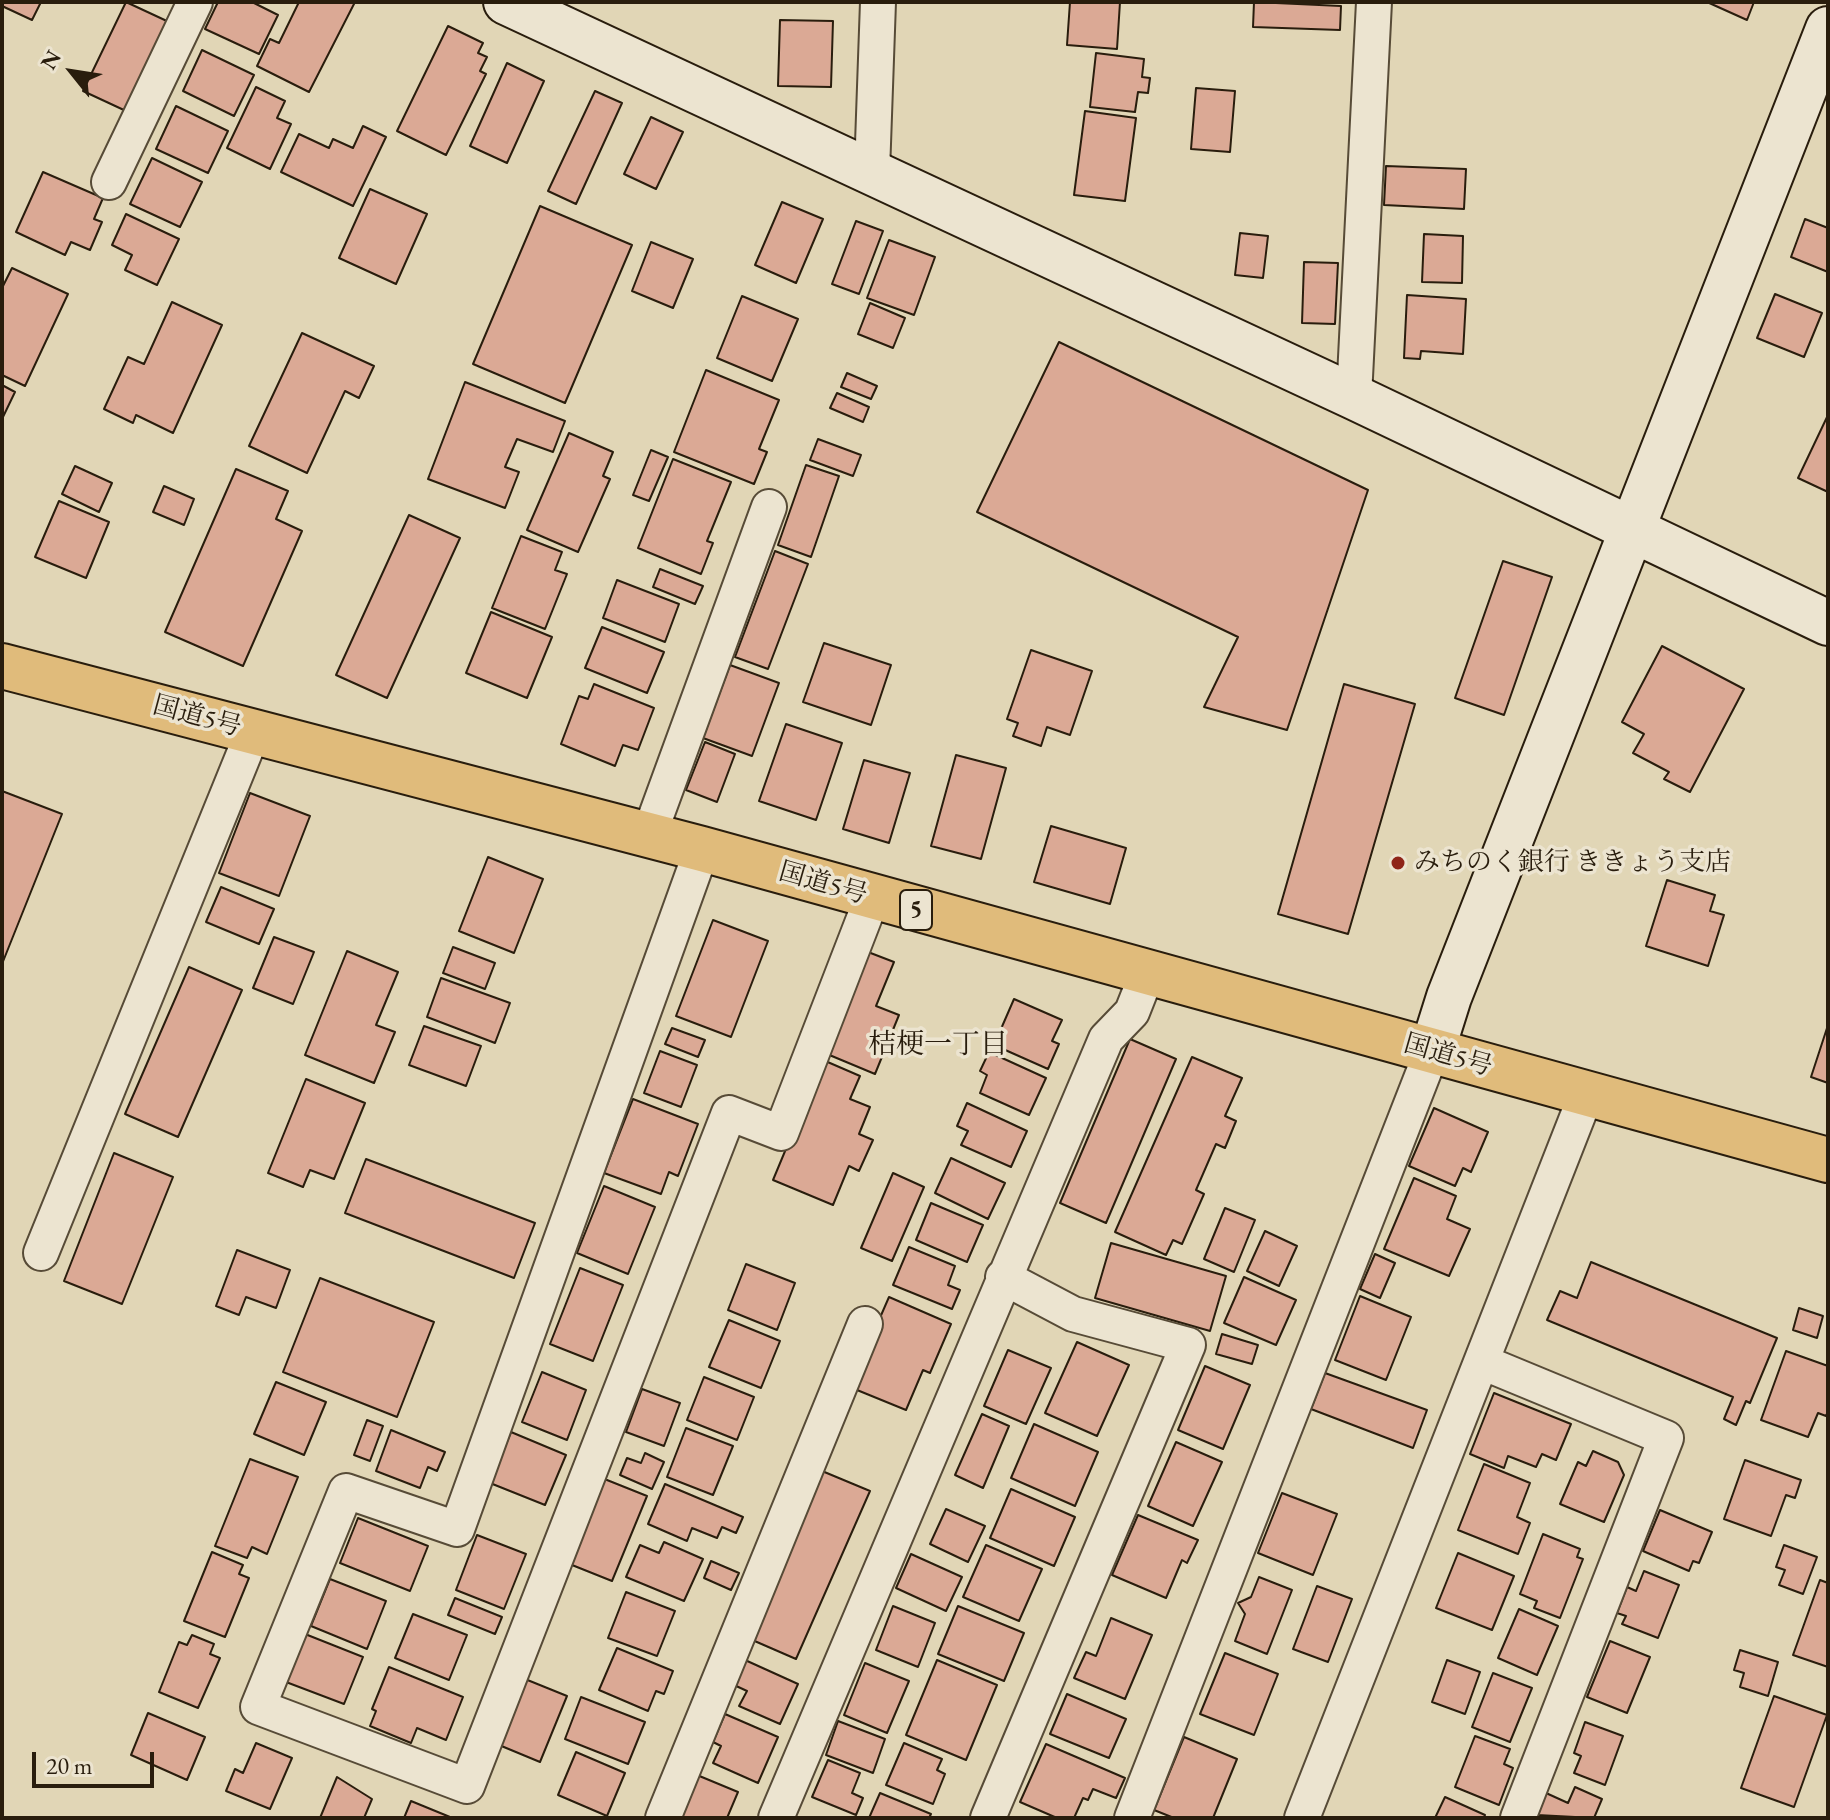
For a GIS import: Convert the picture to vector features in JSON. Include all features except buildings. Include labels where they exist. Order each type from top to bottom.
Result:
[{"type":"highway","name":"国道5号","points":[[2,666],[702,849],[1828,1160]]},
{"type":"street","points":[[109,182],[195,2]]},
{"type":"street","points":[[506,2],[1354,397],[1828,623]]},
{"type":"street","points":[[872,172],[878,2]]},
{"type":"street","points":[[1354,397],[1374,2]]},
{"type":"street","points":[[1132,1818],[1828,29]]},
{"type":"street","points":[[649,835],[769,507]]},
{"type":"street","points":[[41,1253],[253,732]]},
{"type":"street","points":[[702,849],[457,1529],[346,1491],[258,1707],[467,1786],[729,1113],[781,1133],[872,898]]},
{"type":"street","points":[[776,1818],[1106,1039],[1132,1012],[1147,974]]},
{"type":"street","points":[[1302,1818],[1586,1095]]},
{"type":"street","points":[[988,1818],[1188,1345],[1073,1314],[1003,1277]]},
{"type":"street","points":[[663,1818],[865,1324]]},
{"type":"street","points":[[1482,1362],[1666,1438],[1518,1818]]},
{"type":"place","name":"みちのく銀行 ききょう支店","points":[[1398,863]]},
{"type":"district","name":"桔梗一丁目","points":[[938,1045]]}]
